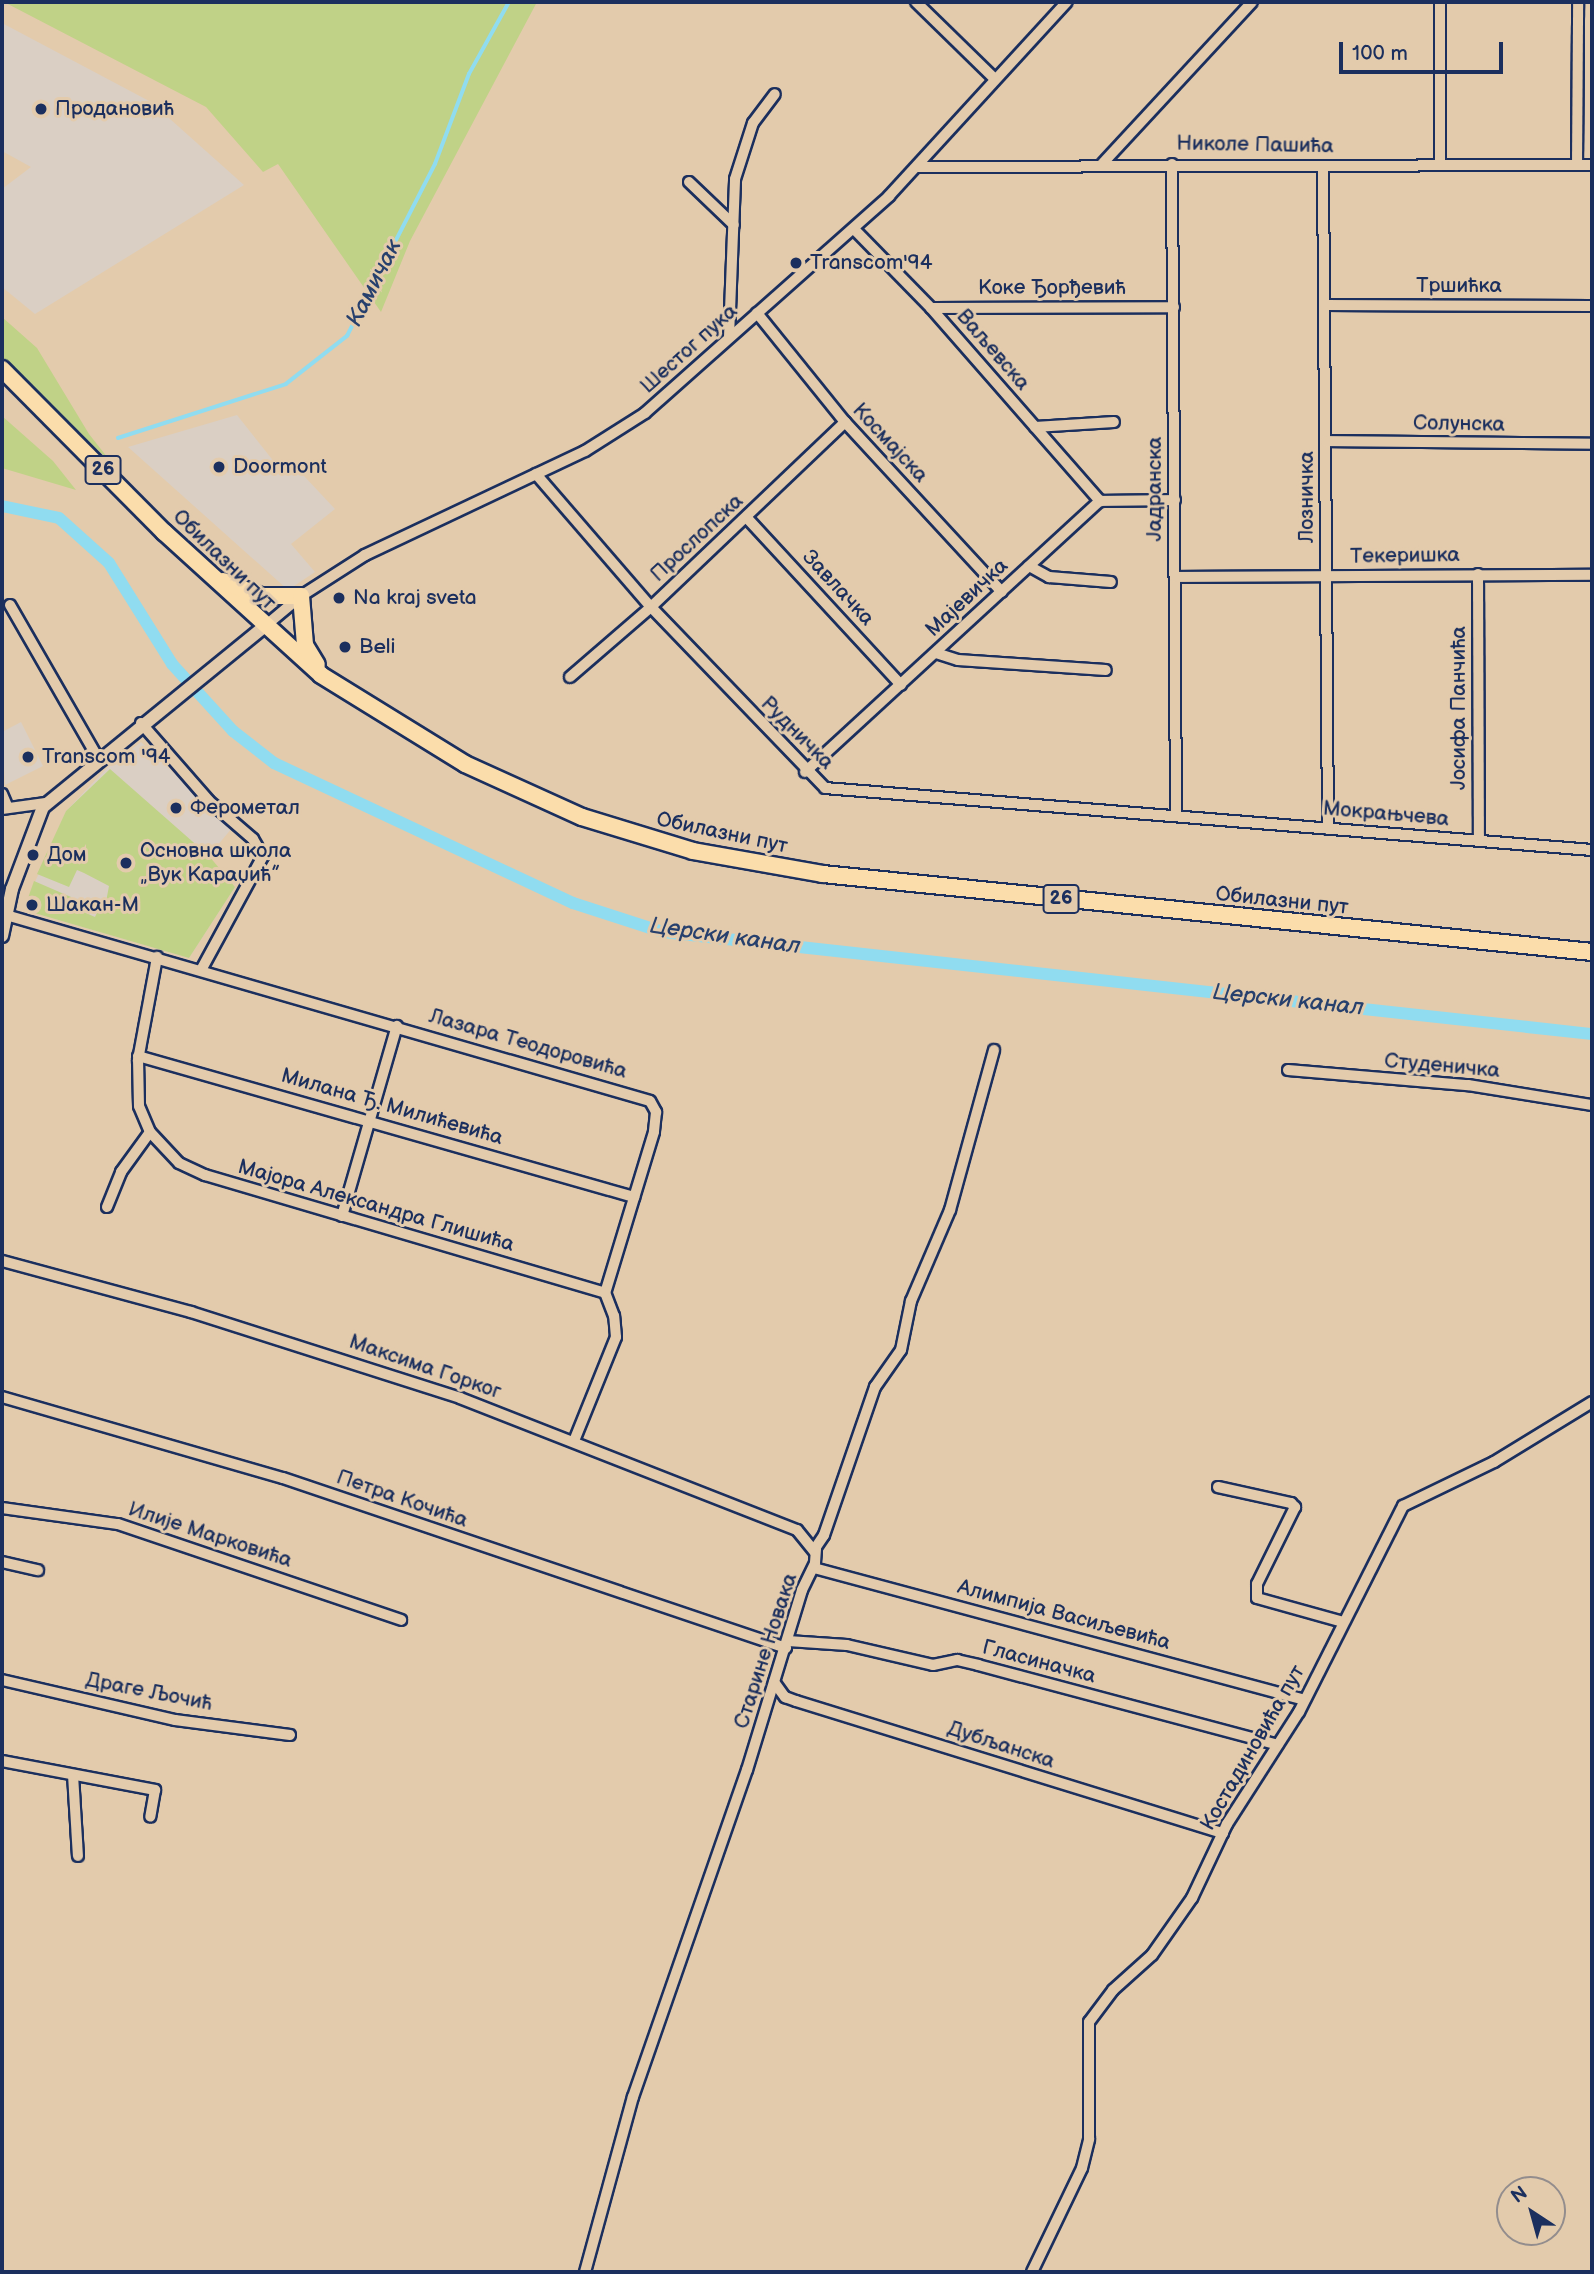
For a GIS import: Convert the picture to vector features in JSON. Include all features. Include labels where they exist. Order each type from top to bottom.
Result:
[{"type":"main road","name":"Обилазни пут","points":[[2,369],[264,627],[326,679],[402,729],[511,787],[603,824],[704,853],[914,885],[1592,953]]},
{"type":"main road","points":[[215,579],[260,596],[301,596],[305,645],[326,679]]},
{"type":"street","points":[[916,2],[995,79]]},
{"type":"street","name":"Шестог пука","points":[[264,627],[301,596],[365,555],[618,433],[854,229],[917,167],[1067,2]]},
{"type":"street","points":[[1103,163],[1252,2]]},
{"type":"street","points":[[1440,2],[1440,165]]},
{"type":"street","points":[[1577,165],[1578,2]]},
{"type":"street","points":[[729,337],[733,200],[741,151],[753,123],[775,94]]},
{"type":"street","name":"Николе Пашића","points":[[917,167],[1103,163],[1323,166],[1592,164]]},
{"type":"street","name":"Јадранска","points":[[1172,164],[1176,815]]},
{"type":"street","name":"Лозничка","points":[[1323,166],[1328,829]]},
{"type":"street","points":[[689,182],[734,225]]},
{"type":"street","name":"Ваљевска","points":[[854,229],[931,308],[1100,501]]},
{"type":"street","name":"Тршићка","points":[[1325,305],[1592,306]]},
{"type":"street","name":"Коке Ђорђевић","points":[[931,308],[1174,307]]},
{"type":"street","name":"Космајска","points":[[757,313],[845,422],[1002,592]]},
{"type":"street","name":"Прослопска","points":[[570,677],[652,607],[845,422]]},
{"type":"street","points":[[1035,427],[1114,422]]},
{"type":"street","name":"Солунска","points":[[1326,441],[1592,444]]},
{"type":"street","name":"Рудничка","points":[[536,474],[652,607],[805,772],[825,788],[1176,815]]},
{"type":"street","points":[[1100,501],[1175,500]]},
{"type":"street","name":"Мајевичка","points":[[805,772],[1100,501]]},
{"type":"street","name":"Завлачка","points":[[747,518],[901,685]]},
{"type":"street","points":[[1029,566],[1049,577],[1111,582]]},
{"type":"street","name":"Јосифа Панчића","points":[[1478,574],[1479,841]]},
{"type":"street","name":"Текеришка","points":[[1175,577],[1592,575]]},
{"type":"street","points":[[10,605],[98,758]]},
{"type":"street","points":[[2,936],[6,915],[36,822],[46,803],[141,723],[264,627]]},
{"type":"street","points":[[936,653],[958,660],[1106,670]]},
{"type":"street","points":[[141,723],[209,801],[253,839],[263,856],[201,970]]},
{"type":"street","points":[[2,794],[5,808],[46,803]]},
{"type":"street","name":"Мокрањчева","points":[[1176,815],[1592,850]]},
{"type":"street","name":"Лазара Теодоровића","points":[[6,915],[650,1101],[656,1112],[654,1132],[605,1293]]},
{"type":"street","points":[[107,1207],[121,1172],[150,1132],[139,1106],[138,1056],[157,957]]},
{"type":"street","points":[[342,1216],[397,1026]]},
{"type":"street","name":"Старине Новака","points":[[585,2272],[633,2097],[787,1644],[802,1590],[814,1568],[816,1552],[875,1387],[901,1350],[911,1301],[950,1210],[994,1050]]},
{"type":"street","name":"Милана Ђ. Милићевића","points":[[138,1056],[370,1119],[634,1197]]},
{"type":"street","name":"Студеничка","points":[[1288,1070],[1468,1085],[1592,1105]]},
{"type":"street","name":"Мајора Александра Глишића","points":[[150,1132],[180,1163],[205,1175],[605,1293]]},
{"type":"street","name":"Максима Горког","points":[[2,1261],[191,1312],[388,1373],[574,1441],[797,1531],[816,1552]]},
{"type":"street","points":[[574,1441],[616,1337],[614,1316],[605,1293]]},
{"type":"street","name":"Петра Кочића","points":[[2,1397],[257,1470],[787,1644]]},
{"type":"street","name":"Костадиновића пут","points":[[1032,2272],[1083,2168],[1089,2139],[1086,2051],[1089,2022],[1098,2006],[1168,1936],[1208,1868],[1223,1833],[1305,1700],[1403,1506],[1494,1462],[1592,1402]]},
{"type":"street","points":[[1219,1487],[1292,1503],[1295,1507],[1257,1584],[1257,1598],[1343,1622]]},
{"type":"street","name":"Илије Марковића","points":[[2,1508],[118,1524],[401,1620]]},
{"type":"street","points":[[2,1562],[38,1570]]},
{"type":"street","name":"Алимпија Васиљевића","points":[[814,1568],[1305,1700]]},
{"type":"street","name":"Гласиначка","points":[[787,1644],[847,1644],[933,1665],[957,1660],[1278,1745]]},
{"type":"street","name":"Драге Љочић","points":[[2,1680],[151,1715],[290,1735]]},
{"type":"street","name":"Дубљанска","points":[[774,1682],[785,1697],[796,1701],[1223,1833]]},
{"type":"street","points":[[2,1761],[155,1790],[150,1817]]},
{"type":"street","points":[[73,1775],[78,1856]]},
{"type":"shaded area","points":[[2,23],[151,102],[244,185],[35,314],[2,287],[2,189],[31,167],[2,151]]},
{"type":"shaded area","points":[[237,415],[279,468],[289,460],[335,509],[291,544],[315,572],[288,590],[128,447]]},
{"type":"shaded area","points":[[21,722],[43,766],[5,785],[2,732]]},
{"type":"shaded area","name":"Основна школа „Вук Караџић”","points":[[141,742],[232,828],[207,858],[235,887],[189,958],[24,910],[38,912],[41,902],[28,898],[66,811],[108,767]]},
{"type":"green space","points":[[4,2],[537,2],[410,241],[381,312],[278,164],[263,172],[206,107]]},
{"type":"green space","points":[[2,317],[37,348],[89,434],[111,462],[2,362]]},
{"type":"green space","points":[[2,416],[53,461],[76,490],[2,468]]},
{"type":"green space","name":"Основна школа „Вук Караџић”","points":[[110,769],[209,856],[235,887],[189,958],[24,910],[38,912],[41,902],[28,898],[34,881],[71,897],[68,905],[95,917],[100,906],[105,907],[109,886],[84,873],[77,870],[69,887],[37,874],[66,811]]},
{"type":"waterway","name":"Камичак","points":[[118,438],[286,384],[347,336],[435,164],[469,74],[509,2]]},
{"type":"waterway","name":"Церски канал","points":[[2,506],[59,518],[109,563],[172,664],[233,731],[274,763],[573,903],[663,932],[1592,1034]]},
{"type":"place","name":"Продановић","points":[[41,109]]},
{"type":"place","name":"Transcom'94","points":[[796,263]]},
{"type":"place","name":"Doormont","points":[[219,467]]},
{"type":"place","name":"Na kraj sveta","points":[[339,598]]},
{"type":"place","name":"Beli","points":[[345,647]]},
{"type":"place","name":"Transcom '94","points":[[28,757]]},
{"type":"place","name":"Ферометал","points":[[176,808]]},
{"type":"place","name":"Дом","points":[[33,855]]},
{"type":"place","name":"Основна школа „Вук Караџић”","points":[[126,863]]},
{"type":"place","name":"Шакан-М","points":[[32,905]]}]
